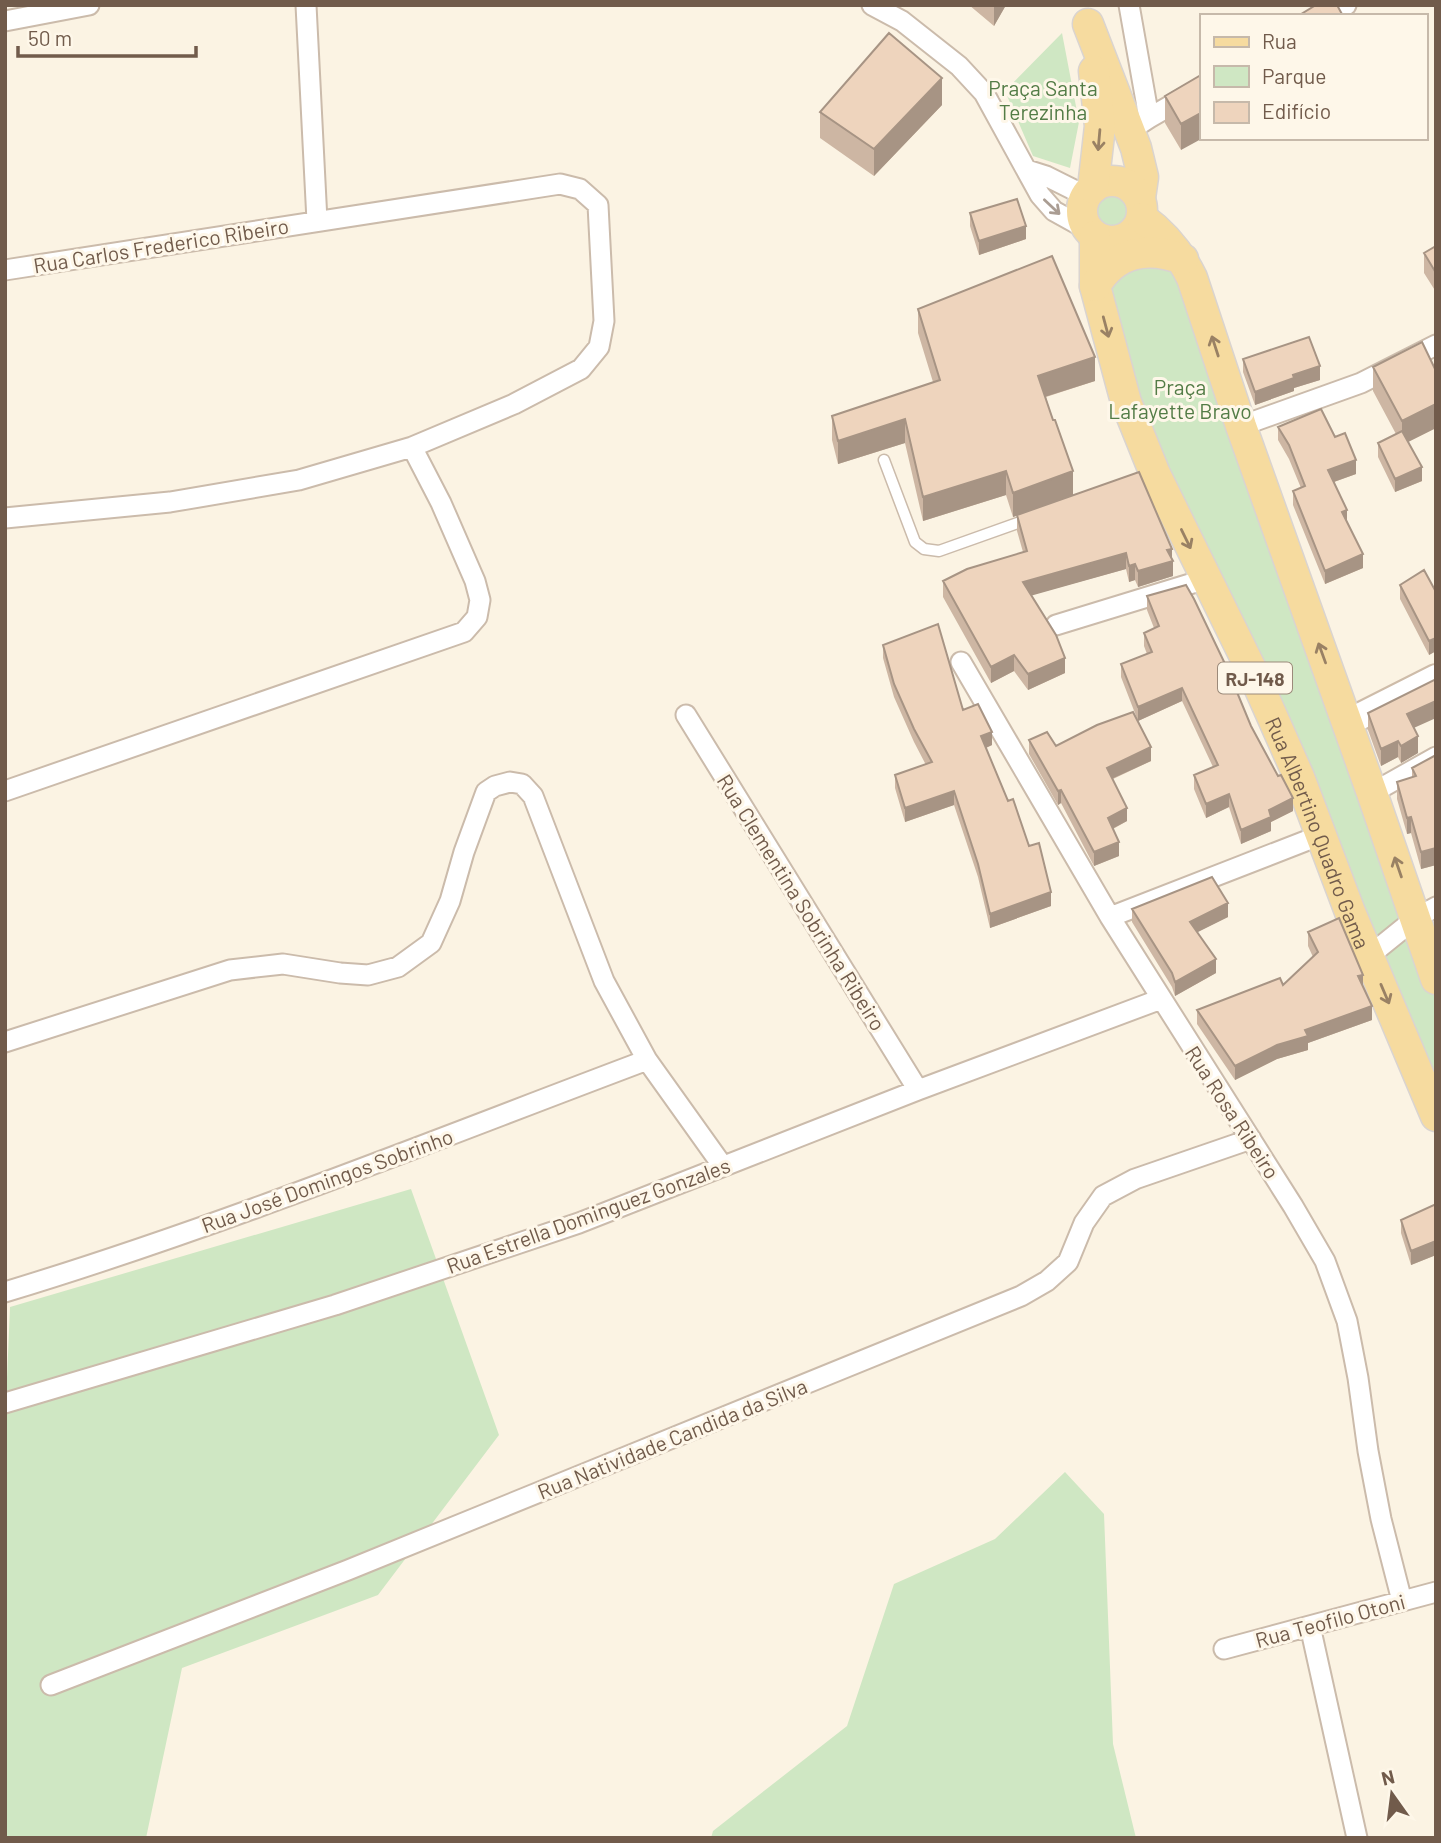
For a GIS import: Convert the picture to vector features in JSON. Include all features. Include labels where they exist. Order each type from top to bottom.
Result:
[{"type":"main road","points":[[1086,15],[1139,124],[1143,177],[1141,208],[1135,231],[1124,239],[1109,241],[1093,234],[1083,221],[1082,208],[1089,192],[1099,147],[1100,112],[1086,15]]},
{"type":"main road","points":[[1089,192],[1106,182],[1119,181],[1132,187],[1141,208],[1183,259],[1192,278],[1241,426],[1372,793],[1426,913],[1436,979]]},
{"type":"main road","name":"Rua Albertino Quadro Gama","points":[[1093,234],[1095,286],[1149,476],[1206,579],[1252,671],[1299,777],[1368,956],[1436,1116]]},
{"type":"main road","points":[[1095,286],[1101,276],[1118,261],[1133,254],[1163,252],[1183,259]]},
{"type":"street","points":[[5,21],[89,5]]},
{"type":"street","name":"Rua Carlos Frederico Ribeiro","points":[[306,5],[317,221]]},
{"type":"street","points":[[872,5],[902,21],[960,66],[984,93],[1040,195],[1054,211],[1093,234]]},
{"type":"street","points":[[1129,5],[1139,124],[1200,89]]},
{"type":"street","points":[[1330,14],[1346,5]]},
{"type":"street","points":[[1027,170],[1089,192]]},
{"type":"street","name":"Rua Carlos Frederico Ribeiro","points":[[5,270],[560,184],[580,189],[598,205],[604,321],[599,347],[581,369],[514,404],[412,447],[299,480],[170,502],[5,518]]},
{"type":"street","points":[[1241,426],[1361,383],[1436,345]]},
{"type":"street","points":[[5,791],[464,632],[477,617],[480,600],[475,581],[441,503],[412,447]]},
{"type":"street","points":[[1056,625],[1206,579]]},
{"type":"street","name":"Rua Rosa Ribeiro","points":[[961,662],[1110,917],[1325,1261],[1347,1321],[1359,1378],[1367,1451],[1402,1601]]},
{"type":"street","points":[[1347,723],[1436,678]]},
{"type":"street","name":"Rua Clementina Sobrinha Ribeiro","points":[[686,715],[918,1090]]},
{"type":"street","points":[[1372,793],[1436,757]]},
{"type":"street","points":[[5,1041],[230,970],[283,964],[368,975],[398,967],[431,943],[450,901],[486,792],[510,782],[522,784],[533,796],[604,981],[647,1060],[722,1166]]},
{"type":"street","points":[[1110,917],[1321,835]]},
{"type":"street","points":[[1368,956],[1426,913]]},
{"type":"street","name":"Rua Estrella Dominguez Gonzales","points":[[5,1403],[335,1305],[579,1223],[918,1090],[1161,999]]},
{"type":"street","name":"Rua José Domingos Sobrinho","points":[[5,1292],[86,1268],[296,1193],[647,1060]]},
{"type":"street","name":"Rua Natividade Candida da Silva","points":[[51,1685],[348,1570],[1021,1296],[1048,1281],[1068,1262],[1084,1223],[1103,1196],[1135,1179],[1251,1139]]},
{"type":"street","name":"Rua Teofilo Otoni","points":[[1224,1648],[1436,1592]]},
{"type":"street","points":[[1310,1626],[1357,1838]]},
{"type":"lane","points":[[884,460],[915,542],[924,550],[939,551],[1041,515]]},
{"type":"green space","name":"Praça Santa Terezinha","points":[[1062,33],[1079,122],[1070,168],[1033,156],[1005,91]]},
{"type":"green space","points":[[1113,193],[1127,198],[1132,212],[1127,226],[1113,231],[1099,226],[1094,212],[1099,198]]},
{"type":"green space","name":"Praça Lafayette Bravo","points":[[1139,262],[1174,267],[1406,909],[1436,999],[1436,1093],[1165,471],[1101,281]]},
{"type":"green space","points":[[411,1189],[499,1435],[378,1595],[182,1668],[146,1838],[5,1838],[5,1426],[10,1307]]},
{"type":"green space","points":[[1065,1472],[1104,1514],[1113,1744],[1136,1838],[711,1838],[713,1831],[847,1726],[894,1584],[995,1539]]},
{"type":"building","points":[[1316,5],[1337,5],[1342,14],[1301,14]]},
{"type":"building","points":[[889,33],[942,78],[874,149],[820,112]]},
{"type":"building","points":[[1200,76],[1200,114],[1181,124],[1165,96]]},
{"type":"building","points":[[1017,199],[1026,226],[979,241],[970,213]]},
{"type":"building","points":[[1436,246],[1436,273],[1424,253]]},
{"type":"building","points":[[1052,256],[1095,357],[1038,376],[1073,471],[1013,493],[1006,471],[923,497],[905,419],[838,441],[832,416],[940,380],[918,309]]},
{"type":"building","points":[[1309,337],[1320,366],[1255,392],[1243,359]]},
{"type":"building","points":[[1422,342],[1436,371],[1436,404],[1402,421],[1373,367]]},
{"type":"building","points":[[1321,409],[1335,437],[1345,433],[1356,460],[1328,470],[1347,510],[1342,512],[1363,554],[1325,571],[1293,491],[1305,486],[1289,445],[1278,427]]},
{"type":"building","points":[[1402,431],[1422,467],[1395,479],[1378,443]]},
{"type":"building","points":[[1139,472],[1172,549],[1167,550],[1173,561],[1138,571],[1135,564],[1129,566],[1126,553],[1023,582],[1056,635],[1065,658],[1028,674],[1014,655],[991,667],[943,581],[967,569],[1027,551],[1017,515]]},
{"type":"building","points":[[1424,570],[1436,592],[1436,638],[1429,641],[1400,585]]},
{"type":"building","points":[[1186,585],[1227,668],[1251,726],[1293,798],[1269,810],[1271,817],[1241,830],[1229,794],[1206,804],[1194,775],[1218,765],[1182,688],[1138,707],[1121,664],[1152,652],[1144,633],[1159,626],[1147,596]]},
{"type":"building","points":[[938,624],[963,710],[978,704],[992,732],[981,736],[1008,801],[1013,799],[1029,846],[1039,843],[1051,892],[990,914],[978,864],[954,791],[905,808],[895,775],[932,762],[894,684],[883,645]]},
{"type":"building","points":[[1436,679],[1436,701],[1407,714],[1418,736],[1401,746],[1398,741],[1381,749],[1368,713]]},
{"type":"building","points":[[1133,712],[1151,747],[1107,768],[1127,808],[1108,818],[1119,842],[1094,852],[1061,790],[1058,791],[1029,740],[1047,732],[1056,746],[1097,725]]},
{"type":"building","points":[[1436,755],[1436,848],[1421,852],[1411,817],[1407,818],[1397,782],[1416,776],[1412,768]]},
{"type":"building","points":[[1212,877],[1228,903],[1190,922],[1216,959],[1175,982],[1132,909]]},
{"type":"building","points":[[1339,918],[1363,975],[1358,976],[1372,1006],[1305,1030],[1308,1036],[1277,1045],[1235,1066],[1197,1010],[1280,978],[1283,985],[1318,952],[1308,932]]},
{"type":"building","points":[[1436,1204],[1436,1241],[1411,1251],[1401,1220]]}]
